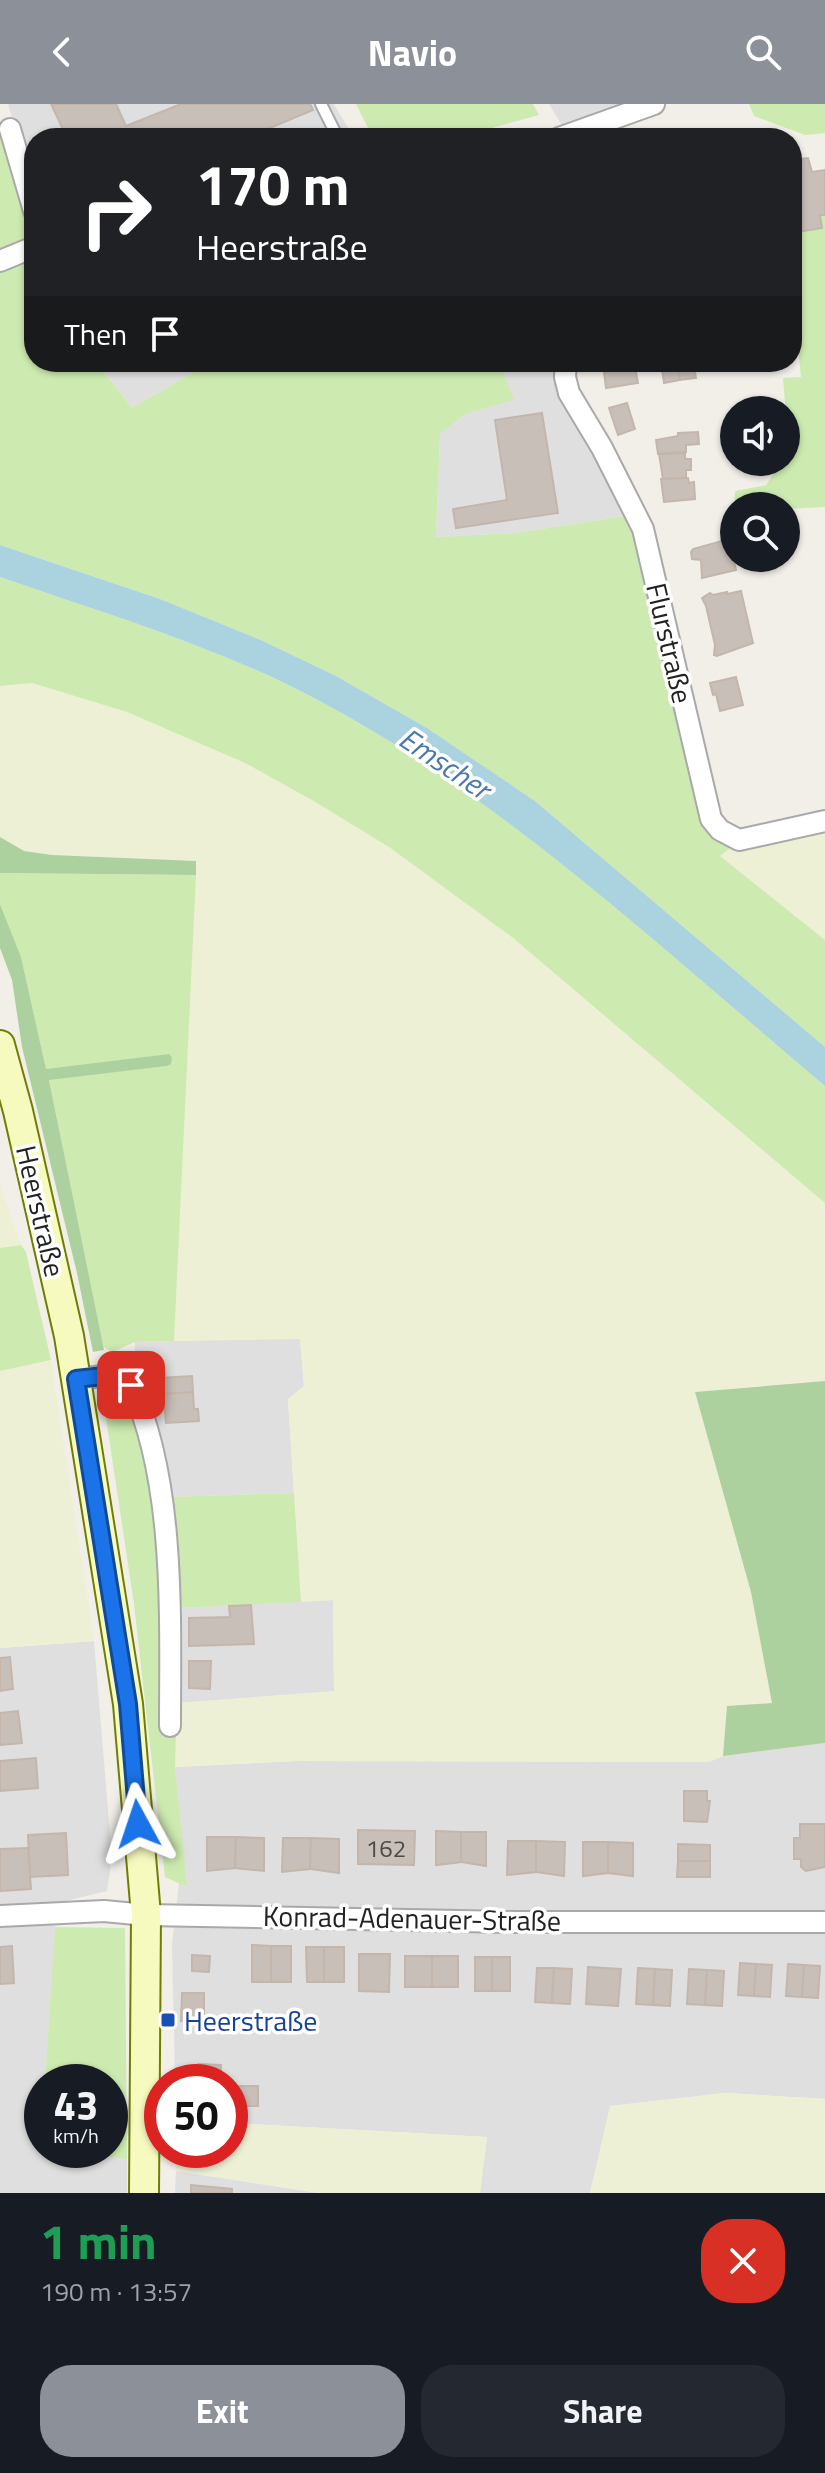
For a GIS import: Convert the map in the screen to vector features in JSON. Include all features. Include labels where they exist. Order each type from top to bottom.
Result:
[{"type":"main road","name":"Heerstraße","points":[[0,1045],[69,1336],[128,1704],[146,1915],[144,2193]]},
{"type":"street","points":[[588,128],[623,110],[654,104]]},
{"type":"street","points":[[10,129],[24,177]]},
{"type":"street","points":[[0,261],[24,251]]},
{"type":"street","name":"Flurstraße","points":[[567,372],[569,393],[602,448],[643,529],[711,819],[720,830],[739,840],[825,821]]},
{"type":"street","points":[[76,1379],[113,1375],[131,1385],[153,1451],[170,1578],[170,1726]]},
{"type":"street","name":"Konrad-Adenauer-Straße","points":[[0,1916],[104,1911],[146,1915],[515,1922],[825,1922]]},
{"type":"lane","points":[[321,104],[333,128]]},
{"type":"shaded area","points":[[8,104],[334,104],[348,128],[24,128],[24,158]]},
{"type":"shaded area","points":[[549,104],[630,104],[563,127]]},
{"type":"shaded area","points":[[104,372],[194,372],[132,408]]},
{"type":"shaded area","points":[[461,372],[572,372],[571,382],[631,515],[516,533],[436,537],[440,434],[467,413]]},
{"type":"shaded area","points":[[300,1338],[304,1386],[288,1399],[294,1493],[167,1497],[149,1408],[134,1374],[135,1342]]},
{"type":"shaded area","points":[[333,1600],[334,1692],[177,1703],[178,1608]]},
{"type":"shaded area","points":[[94,1641],[112,1858],[107,1891],[57,1903],[46,2064],[24,2064],[24,2168],[127,2168],[127,2193],[0,2193],[0,1648]]},
{"type":"shaded area","points":[[825,1743],[825,2099],[725,2093],[611,2106],[590,2193],[480,2193],[487,2137],[248,2124],[248,2064],[175,2064],[172,1945],[179,1883],[186,1887],[175,1767],[296,1761],[709,1762],[723,1756]]},
{"type":"shaded area","points":[[176,2171],[319,2193],[175,2193]]},
{"type":"green space","points":[[356,104],[533,104],[539,115],[492,128],[368,128]]},
{"type":"green space","points":[[749,104],[825,104],[825,133],[805,135],[802,128],[786,128],[754,116]]},
{"type":"green space","points":[[0,120],[24,200],[24,249],[0,258]]},
{"type":"green space","points":[[820,215],[825,215],[825,507],[800,508],[800,492],[735,492],[766,485],[772,476],[800,476],[800,396],[784,396],[783,378],[801,377],[802,372],[802,231],[821,228]]},
{"type":"green space","points":[[24,258],[24,372],[104,372],[132,408],[194,372],[503,372],[514,400],[467,413],[440,434],[436,537],[516,533],[631,515],[710,820],[739,841],[720,856],[825,940],[825,1047],[535,801],[427,728],[336,676],[261,640],[160,599],[0,545],[0,267]]},
{"type":"green space","points":[[0,577],[160,632],[278,680],[385,739],[517,829],[643,930],[825,1086],[825,1203],[513,938],[389,847],[245,763],[127,712],[32,683],[0,686]]},
{"type":"green space","points":[[32,683],[127,712],[245,763],[389,847],[513,938],[825,1203],[825,1381],[695,1392],[751,1592],[772,1703],[727,1706],[723,1756],[709,1762],[296,1761],[175,1767],[177,1703],[334,1691],[333,1600],[301,1602],[288,1399],[304,1386],[300,1339],[174,1341],[196,861],[52,855],[24,851],[0,837],[0,686]]},
{"type":"green space","points":[[825,822],[825,940],[720,856],[739,841]]},
{"type":"green space","points":[[0,837],[24,851],[52,855],[196,861],[196,875],[0,873]]},
{"type":"green space","points":[[0,873],[196,875],[174,1341],[135,1342],[112,1352],[102,1346],[49,1079],[167,1066],[172,1057],[169,1054],[46,1070],[21,957],[0,904]]},
{"type":"green space","points":[[0,904],[21,957],[46,1069],[169,1054],[172,1057],[171,1064],[167,1066],[49,1080],[104,1350],[93,1352],[22,1047],[12,980],[0,948]]},
{"type":"green space","points":[[0,1185],[21,1245],[0,1248]]},
{"type":"green space","points":[[21,1245],[26,1252],[51,1360],[0,1371],[0,1248]]},
{"type":"green space","points":[[51,1360],[94,1641],[0,1648],[0,1371]]},
{"type":"green space","points":[[825,1381],[825,1743],[723,1756],[727,1706],[772,1703],[751,1592],[695,1392]]},
{"type":"green space","points":[[101,1385],[116,1386],[128,1394],[151,1471],[162,1556],[160,1729],[176,1735],[175,1767],[187,1887],[165,1877],[134,1604]]},
{"type":"green space","points":[[294,1493],[301,1602],[178,1608],[167,1497]]},
{"type":"green space","points":[[55,1927],[125,1928],[126,2064],[46,2064]]},
{"type":"green space","points":[[725,2093],[825,2099],[825,2193],[590,2193],[610,2106]]},
{"type":"green space","points":[[248,2124],[487,2137],[480,2193],[319,2193],[176,2171],[176,2168],[248,2168]]},
{"type":"water","name":"Emscher","points":[[0,545],[160,599],[261,640],[336,676],[427,728],[535,801],[825,1047],[825,1086],[580,879],[452,782],[385,739],[278,680],[160,632],[0,577]]},
{"type":"building","points":[[51,104],[116,104],[126,126],[181,104],[310,104],[313,110],[270,128],[62,128]]},
{"type":"building","points":[[808,158],[812,172],[825,170],[825,215],[820,215],[822,228],[802,231],[802,159]]},
{"type":"building","points":[[604,372],[636,372],[638,383],[606,388]]},
{"type":"building","points":[[662,372],[679,372],[680,380],[664,383]]},
{"type":"building","points":[[679,372],[695,372],[696,378],[680,380]]},
{"type":"building","points":[[627,403],[635,429],[618,435],[609,408]]},
{"type":"building","points":[[542,413],[558,513],[456,528],[453,509],[507,500],[495,420]]},
{"type":"building","points":[[698,432],[699,444],[686,445],[686,452],[658,454],[656,440],[678,436],[678,433]]},
{"type":"building","points":[[685,453],[685,459],[691,459],[691,470],[686,470],[686,478],[663,479],[659,454]]},
{"type":"building","points":[[688,478],[689,483],[694,482],[695,499],[664,502],[661,479]]},
{"type":"building","points":[[720,542],[720,572],[728,572],[702,578],[701,560],[692,559],[693,549]]},
{"type":"building","points":[[741,591],[753,643],[714,655],[715,645],[702,598],[710,593]]},
{"type":"building","points":[[736,677],[743,705],[720,711],[710,683]]},
{"type":"building","points":[[192,1376],[193,1392],[161,1395],[160,1378]]},
{"type":"building","points":[[193,1392],[194,1409],[198,1409],[199,1421],[166,1423],[163,1394]]},
{"type":"building","points":[[251,1605],[254,1644],[189,1646],[189,1618],[230,1617],[229,1606]]},
{"type":"building","points":[[10,1657],[13,1689],[0,1691],[0,1658]]},
{"type":"building","points":[[189,1661],[211,1661],[210,1689],[189,1688]]},
{"type":"building","points":[[18,1711],[22,1743],[0,1745],[0,1713]]},
{"type":"building","points":[[36,1758],[38,1788],[0,1791],[0,1761]]},
{"type":"building","points":[[684,1791],[707,1791],[707,1801],[710,1801],[707,1822],[684,1821]]},
{"type":"building","points":[[800,1824],[825,1824],[825,1867],[806,1871],[801,1867],[801,1859],[794,1859],[794,1838],[800,1838]]},
{"type":"building","points":[[358,1830],[415,1831],[414,1865],[358,1864]]},
{"type":"building","points":[[436,1831],[461,1832],[461,1862],[436,1865]]},
{"type":"building","points":[[461,1832],[486,1832],[486,1866],[461,1862]]},
{"type":"building","points":[[66,1833],[68,1875],[30,1877],[28,1835]]},
{"type":"building","points":[[207,1837],[236,1837],[235,1868],[207,1871]]},
{"type":"building","points":[[236,1837],[264,1838],[264,1871],[235,1868]]},
{"type":"building","points":[[283,1838],[311,1838],[310,1869],[282,1872]]},
{"type":"building","points":[[311,1838],[339,1839],[339,1873],[310,1869]]},
{"type":"building","points":[[508,1841],[536,1841],[536,1872],[507,1875]]},
{"type":"building","points":[[536,1841],[565,1842],[564,1876],[536,1872]]},
{"type":"building","points":[[583,1842],[608,1842],[608,1873],[583,1876]]},
{"type":"building","points":[[608,1842],[633,1843],[633,1876],[608,1873]]},
{"type":"building","points":[[678,1844],[710,1845],[710,1861],[678,1861]]},
{"type":"building","points":[[28,1848],[31,1889],[0,1891],[0,1849]]},
{"type":"building","points":[[678,1861],[710,1861],[710,1877],[677,1877]]},
{"type":"building","points":[[252,1945],[271,1946],[271,1982],[252,1982]]},
{"type":"building","points":[[12,1946],[14,1983],[0,1984],[0,1947]]},
{"type":"building","points":[[271,1946],[291,1946],[291,1982],[271,1982]]},
{"type":"building","points":[[306,1947],[324,1947],[324,1982],[307,1982]]},
{"type":"building","points":[[324,1947],[344,1947],[344,1982],[324,1982]]},
{"type":"building","points":[[359,1954],[390,1954],[389,1992],[359,1991]]},
{"type":"building","points":[[192,1955],[210,1956],[209,1972],[192,1971]]},
{"type":"building","points":[[405,1956],[432,1956],[432,1987],[405,1987]]},
{"type":"building","points":[[432,1956],[458,1956],[458,1987],[432,1987]]},
{"type":"building","points":[[475,1957],[492,1957],[492,1991],[475,1991]]},
{"type":"building","points":[[492,1957],[510,1957],[510,1991],[492,1991]]},
{"type":"building","points":[[740,1963],[756,1964],[754,1996],[738,1995]]},
{"type":"building","points":[[756,1964],[772,1965],[770,1997],[754,1996]]},
{"type":"building","points":[[788,1964],[804,1965],[802,1997],[786,1996]]},
{"type":"building","points":[[804,1965],[820,1966],[818,1998],[802,1997]]},
{"type":"building","points":[[588,1967],[621,1969],[618,2006],[586,2004]]},
{"type":"building","points":[[537,1968],[554,1968],[552,2003],[535,2002]]},
{"type":"building","points":[[554,1968],[572,1969],[570,2004],[552,2003]]},
{"type":"building","points":[[638,1968],[655,1969],[653,2005],[636,2004]]},
{"type":"building","points":[[655,1969],[672,1970],[670,2006],[653,2005]]},
{"type":"building","points":[[689,1969],[707,1970],[705,2005],[687,2004]]},
{"type":"building","points":[[707,1970],[724,1971],[722,2006],[705,2005]]},
{"type":"building","points":[[182,1993],[204,1993],[204,2021],[181,2021]]},
{"type":"building","points":[[248,2086],[258,2086],[258,2106],[248,2106]]},
{"type":"building","points":[[191,2185],[232,2189],[232,2193],[191,2193]]},
{"type":"place","name":"Heerstraße","points":[[168,2020]]},
{"type":"route","points":[[131,1385],[113,1375],[76,1379],[128,1704],[138,1824]]}]
